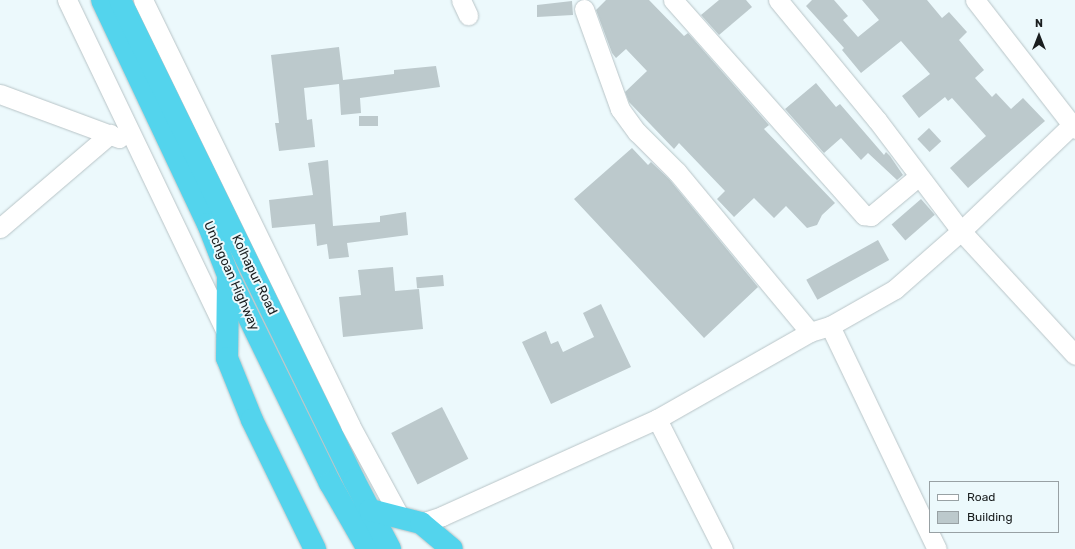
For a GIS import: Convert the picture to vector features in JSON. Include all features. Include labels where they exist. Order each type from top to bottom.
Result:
[{"type":"highway","name":"Unchgoan Highway","points":[[102,0],[208,224],[228,275],[330,483],[368,549]]},
{"type":"highway","name":"Kolhapur Road","points":[[120,0],[390,549]]},
{"type":"highway","points":[[228,275],[226,332],[227,358],[235,381],[315,549]]},
{"type":"highway","points":[[370,510],[411,520],[452,549]]},
{"type":"street","points":[[67,0],[226,332]]},
{"type":"street","points":[[143,0],[308,340],[411,520],[442,516],[657,420],[810,332],[830,326],[895,289],[961,231],[1073,127],[975,0]]},
{"type":"street","points":[[673,0],[864,215],[871,216],[919,176]]},
{"type":"street","points":[[778,0],[919,176],[961,231],[1075,355]]},
{"type":"street","points":[[584,9],[620,109],[638,132],[677,172],[810,332]]},
{"type":"street","points":[[0,94],[135,142]]},
{"type":"street","points":[[0,228],[110,134]]},
{"type":"street","points":[[830,326],[929,532]]},
{"type":"street","points":[[657,420],[723,549]]},
{"type":"street","points":[[929,533],[937,549]]},
{"type":"building","points":[[606,0],[649,0],[684,36],[688,33],[769,125],[764,129],[835,203],[822,215],[817,225],[807,228],[786,206],[774,218],[754,198],[734,217],[717,199],[725,191],[679,143],[674,149],[629,102],[625,92],[647,71],[626,49],[616,58],[612,53],[596,10]]},
{"type":"building","points":[[719,0],[746,0],[752,7],[719,35],[701,15]]},
{"type":"building","points":[[812,0],[834,0],[848,16],[843,20],[858,37],[879,20],[862,0],[927,0],[942,18],[949,12],[967,32],[959,40],[984,70],[975,78],[992,97],[996,93],[1011,109],[1023,98],[1045,121],[968,188],[950,168],[986,136],[952,98],[948,101],[945,97],[919,118],[902,96],[930,74],[901,41],[861,73],[842,50],[844,48],[806,6]]},
{"type":"building","points":[[572,1],[573,15],[537,17],[537,5]]},
{"type":"building","points":[[339,47],[343,80],[394,74],[394,70],[436,66],[440,87],[360,98],[361,113],[341,115],[339,84],[304,88],[307,120],[312,119],[315,147],[279,151],[275,123],[279,123],[271,55]]},
{"type":"building","points":[[816,83],[836,107],[840,104],[884,155],[886,152],[890,156],[903,175],[897,180],[868,153],[861,160],[841,138],[824,153],[785,109]]},
{"type":"building","points":[[359,116],[378,116],[378,126],[359,126]]},
{"type":"building","points":[[929,128],[941,141],[930,152],[917,139]]},
{"type":"building","points":[[632,148],[648,165],[651,162],[669,179],[758,287],[704,338],[574,199]]},
{"type":"building","points":[[328,160],[333,226],[380,222],[380,216],[406,212],[408,235],[347,243],[349,257],[329,259],[327,244],[317,246],[315,224],[272,228],[269,200],[313,195],[308,163]]},
{"type":"building","points":[[921,199],[935,215],[905,240],[892,225]]},
{"type":"building","points":[[878,240],[889,260],[817,300],[806,280]]},
{"type":"building","points":[[393,267],[395,291],[419,289],[423,329],[343,337],[339,297],[361,295],[358,270]]},
{"type":"building","points":[[443,275],[444,286],[417,288],[416,277]]},
{"type":"building","points":[[601,304],[631,367],[551,404],[522,342],[546,331],[551,344],[558,341],[563,352],[594,337],[583,313]]},
{"type":"building","points":[[442,407],[468,459],[418,485],[391,433]]}]
